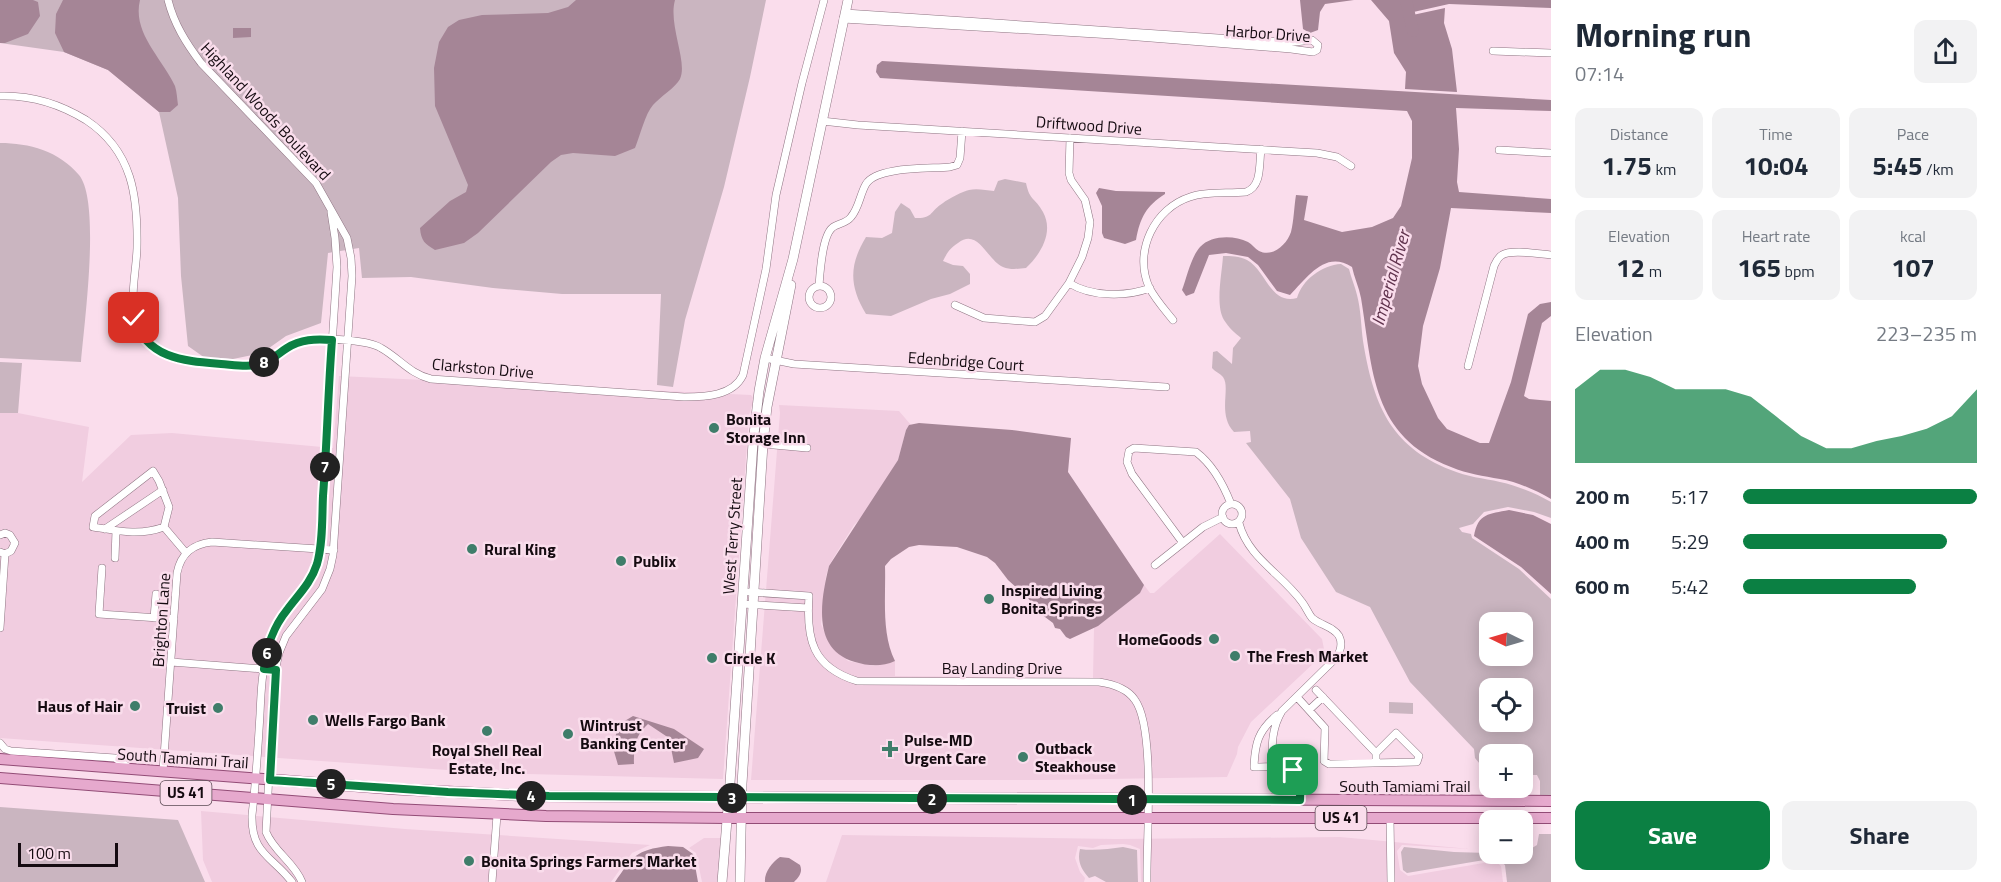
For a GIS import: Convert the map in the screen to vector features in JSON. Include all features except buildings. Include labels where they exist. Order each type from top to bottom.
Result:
[{"type":"main road","name":"South Tamiami Trail","points":[[0,759],[503,795],[1551,801]]},
{"type":"main road","name":"South Tamiami Trail","points":[[0,778],[254,799],[497,814],[727,818],[1551,818]]},
{"type":"street","name":"Highland Woods Boulevard","points":[[168,0],[176,25],[201,63],[310,175],[347,238],[351,258],[352,276],[334,550],[325,583],[314,602],[294,623],[286,636],[279,653],[276,670],[266,825],[269,839],[297,870],[302,882]]},
{"type":"street","name":"Clarkston Drive","points":[[0,96],[26,97],[65,108],[101,132],[120,155],[131,178],[134,192],[137,247],[134,318],[140,333],[152,347],[168,356],[185,361],[253,365],[272,359],[288,347],[306,340],[332,340],[374,344],[414,373],[431,379],[684,397],[710,395],[735,387],[743,375],[766,269],[775,204],[824,0]]},
{"type":"street","name":"West Terry Street","points":[[722,882],[753,443],[759,391],[765,358],[793,259],[848,0]]},
{"type":"street","name":"Harbor Drive","points":[[844,16],[1295,42],[1312,40],[1318,45],[1317,50],[1313,52],[844,16]]},
{"type":"street","points":[[1492,51],[1551,53]]},
{"type":"street","name":"Driftwood Drive","points":[[822,121],[1260,149],[1329,155],[1351,166]]},
{"type":"street","points":[[819,286],[828,233],[833,227],[847,222],[853,216],[866,183],[871,178],[885,172],[957,165],[960,158],[962,131]]},
{"type":"street","points":[[956,305],[984,318],[1035,322],[1045,316],[1070,283],[1082,257],[1090,222],[1085,201],[1069,173],[1070,138]]},
{"type":"street","points":[[1173,320],[1150,288],[1145,273],[1144,257],[1147,241],[1157,221],[1174,205],[1189,197],[1246,192],[1252,189],[1258,179],[1260,149]]},
{"type":"street","points":[[1499,150],[1551,153]]},
{"type":"street","name":"Highland Woods Boulevard","points":[[292,882],[260,849],[255,841],[252,824],[264,669],[268,646],[288,608],[309,582],[316,567],[319,550],[337,252],[330,207]]},
{"type":"street","points":[[1468,366],[1497,260],[1503,254],[1511,252],[1551,255]]},
{"type":"street","name":"West Terry Street","points":[[740,882],[741,798],[767,407],[792,279],[793,259]]},
{"type":"street","points":[[1070,283],[1093,292],[1135,294],[1150,288]]},
{"type":"street","name":"Edenbridge Court","points":[[765,358],[794,364],[1166,387]]},
{"type":"street","points":[[764,444],[807,448]]},
{"type":"street","points":[[1183,543],[1132,474],[1127,462],[1129,450],[1134,448],[1196,452],[1222,483],[1231,504]]},
{"type":"street","points":[[153,471],[169,507],[164,527],[152,532],[126,533],[93,527],[95,516],[153,471]]},
{"type":"street","points":[[105,529],[163,490]]},
{"type":"street","points":[[1155,565],[1203,527],[1222,517],[1224,508],[1231,504],[1237,505],[1242,510],[1243,517],[1239,523]]},
{"type":"street","points":[[1222,517],[1229,524],[1239,523]]},
{"type":"street","points":[[1239,523],[1245,541],[1252,550],[1302,602],[1313,618],[1337,633],[1340,638],[1340,652],[1336,658],[1262,729],[1256,744],[1254,767],[1293,770],[1298,774],[1300,782],[1300,800]]},
{"type":"street","points":[[164,527],[186,553]]},
{"type":"street","points":[[115,558],[116,531]]},
{"type":"street","points":[[0,535],[8,534],[14,540],[13,549],[2,553],[0,628]]},
{"type":"street","name":"Brighton Lane","points":[[163,771],[177,573],[181,559],[197,545],[212,542],[334,550]]},
{"type":"street","points":[[102,568],[99,614],[174,619]]},
{"type":"street","name":"Bay Landing Drive","points":[[743,591],[809,596],[809,634],[817,654],[833,670],[857,681],[1099,682],[1111,684],[1126,691],[1135,699],[1141,710],[1145,726],[1148,800],[1147,882]]},
{"type":"street","points":[[154,618],[156,594]]},
{"type":"street","points":[[742,604],[808,608]]},
{"type":"street","points":[[171,662],[276,670]]},
{"type":"street","points":[[1316,690],[1376,753],[1376,763]]},
{"type":"street","points":[[1297,697],[1325,728],[1324,761],[1326,763],[1417,762],[1419,756],[1396,733],[1376,753]]},
{"type":"street","points":[[1309,710],[1323,697]]},
{"type":"street","points":[[1272,767],[1272,735],[1282,711]]},
{"type":"street","points":[[0,744],[5,749],[11,750],[115,758],[130,768]]},
{"type":"street","points":[[492,882],[497,814]]},
{"type":"street","points":[[1390,818],[1391,882]]},
{"type":"shaded area","points":[[0,0],[766,0],[724,187],[685,320],[673,387],[657,385],[661,294],[562,294],[411,277],[362,278],[359,248],[328,253],[321,323],[286,336],[262,353],[233,359],[205,358],[188,346],[181,276],[178,198],[159,112],[108,70],[64,52],[0,43]]},
{"type":"shaded area","points":[[0,143],[32,147],[53,154],[79,175],[86,189],[90,236],[81,362],[0,358]]},
{"type":"shaded area","points":[[1005,179],[1026,183],[1031,197],[1040,207],[1046,220],[1044,242],[1037,256],[1026,268],[1003,267],[977,242],[965,239],[947,253],[943,261],[963,266],[970,274],[970,284],[891,316],[866,314],[854,285],[856,257],[866,237],[882,238],[892,233],[895,212],[901,203],[910,209],[915,218],[925,217],[959,193],[975,189],[994,191],[998,181]]},
{"type":"shaded area","points":[[1223,256],[1247,260],[1259,271],[1274,292],[1288,299],[1297,298],[1303,285],[1320,270],[1341,264],[1349,269],[1358,301],[1372,384],[1387,419],[1399,435],[1412,448],[1451,470],[1513,486],[1551,502],[1551,518],[1508,507],[1484,512],[1473,524],[1459,528],[1462,532],[1471,534],[1472,538],[1519,569],[1551,599],[1551,797],[1540,797],[1540,781],[1537,775],[1533,775],[1533,744],[1479,744],[1479,763],[1475,758],[1474,749],[1410,682],[1370,607],[1336,592],[1301,538],[1290,499],[1246,443],[1251,442],[1250,431],[1234,432],[1229,425],[1225,410],[1225,382],[1222,376],[1212,368],[1213,352],[1217,351],[1232,364],[1233,348],[1241,338],[1221,314],[1220,289]]},
{"type":"shaded area","points":[[0,362],[22,363],[18,413],[0,413]]},
{"type":"shaded area","points":[[339,376],[751,395],[754,399],[749,415],[723,779],[489,773],[0,738],[0,413],[18,413],[89,427],[82,482],[131,435],[172,433],[333,448]]},
{"type":"shaded area","points":[[779,405],[899,411],[911,425],[906,430],[898,460],[865,514],[854,525],[834,557],[826,576],[821,624],[829,643],[848,661],[874,666],[895,661],[895,676],[1093,678],[1094,628],[1136,596],[1144,585],[1150,593],[1154,593],[1220,534],[1322,639],[1324,649],[1317,660],[1251,722],[1238,747],[1227,777],[1047,780],[751,780]]},
{"type":"shaded area","points":[[1389,702],[1413,703],[1413,714],[1389,713]]},
{"type":"shaded area","points":[[0,807],[178,820],[205,882],[0,882]]},
{"type":"shaded area","points":[[201,811],[405,829],[650,845],[632,853],[611,882],[212,882],[203,860]]},
{"type":"shaded area","points":[[1539,834],[1551,834],[1551,882],[1507,882],[1504,864],[1533,864],[1533,847],[1537,845]]},
{"type":"shaded area","points":[[842,835],[1116,839],[1340,837],[1470,849],[1402,845],[1397,851],[1400,870],[1408,876],[1479,864],[1499,864],[1501,866],[1503,882],[1141,882],[1140,849],[1123,844],[1101,845],[1093,848],[1078,846],[1075,858],[1085,878],[1084,882],[826,882]]},
{"type":"shaded area","points":[[704,838],[721,838],[718,882],[702,882],[696,853],[689,848]]},
{"type":"shaded area","points":[[1123,847],[1137,850],[1138,882],[1106,882],[1095,876],[1089,878],[1079,861],[1080,849]]},
{"type":"shaded area","points":[[1404,847],[1479,853],[1479,861],[1407,873],[1403,870],[1401,852]]},
{"type":"water","points":[[0,0],[38,2],[40,16],[28,34],[0,43]]},
{"type":"water","points":[[63,0],[140,0],[140,23],[150,45],[175,86],[178,105],[170,112],[159,112],[108,70],[64,52],[55,33],[56,14]]},
{"type":"water","points":[[576,0],[675,0],[674,20],[682,63],[680,79],[650,109],[635,148],[615,156],[573,153],[561,155],[478,233],[464,243],[435,250],[424,242],[420,228],[450,201],[466,192],[468,185],[435,106],[434,68],[439,42],[448,27],[459,20],[482,15],[548,13],[568,7]]},
{"type":"water","points":[[1300,0],[1354,0],[1325,4],[1320,12],[1318,30],[1310,33],[1303,29]]},
{"type":"water","points":[[1371,0],[1402,0],[1408,16],[1445,8],[1444,23],[1452,49],[1457,92],[1405,89],[1406,72],[1394,53],[1389,21]]},
{"type":"water","points":[[1406,0],[1551,0],[1551,8],[1449,4],[1409,13]]},
{"type":"water","points":[[233,28],[251,28],[251,37],[233,38]]},
{"type":"water","points":[[882,61],[1551,100],[1551,111],[1456,108],[1459,192],[1551,199],[1551,213],[1451,208],[1440,268],[1423,326],[1418,366],[1422,384],[1438,418],[1447,429],[1480,443],[1489,443],[1511,382],[1528,314],[1540,304],[1551,302],[1551,316],[1542,323],[1524,396],[1529,399],[1551,401],[1551,499],[1513,482],[1451,467],[1425,454],[1405,438],[1391,419],[1380,398],[1369,351],[1360,294],[1352,267],[1333,262],[1325,264],[1310,274],[1290,295],[1277,291],[1258,265],[1248,257],[1226,253],[1209,255],[1194,293],[1186,296],[1182,290],[1197,251],[1210,240],[1223,237],[1236,238],[1248,242],[1264,253],[1279,249],[1291,232],[1296,195],[1308,196],[1304,220],[1342,232],[1372,227],[1393,218],[1401,206],[1412,158],[1412,121],[1407,111],[880,78],[876,72],[877,65]]},
{"type":"water","points":[[1099,188],[1116,191],[1165,192],[1165,194],[1145,213],[1136,240],[1125,244],[1104,238],[1102,206],[1096,193]]},
{"type":"water","points":[[919,423],[1012,430],[1071,438],[1068,472],[1144,585],[1140,593],[1098,626],[1070,639],[1060,629],[1055,628],[1053,623],[1041,614],[987,557],[957,547],[919,545],[909,547],[885,566],[886,627],[895,661],[870,665],[841,656],[831,647],[822,622],[829,566],[898,460],[909,425]]},
{"type":"water","points":[[1509,510],[1533,515],[1551,524],[1551,594],[1521,567],[1474,536],[1478,523],[1486,516]]},
{"type":"water","points":[[633,716],[674,729],[704,749],[698,758],[674,763],[669,738],[648,724],[636,742],[634,764],[618,765],[613,748],[618,725]]},
{"type":"water","points":[[668,846],[683,847],[693,854],[698,882],[615,882],[636,856],[642,852]]},
{"type":"water","points":[[780,857],[789,858],[800,865],[799,876],[794,882],[765,882],[769,868]]},
{"type":"waterway","name":"Imperial River","points":[[1406,0],[1413,31]]},
{"type":"place","name":"Bonita Storage Inn","points":[[714,428]]},
{"type":"place","name":"Rural King","points":[[472,549]]},
{"type":"place","name":"Publix","points":[[621,561]]},
{"type":"place","name":"Inspired Living Bonita Springs","points":[[989,599]]},
{"type":"place","name":"HomeGoods","points":[[1214,639]]},
{"type":"place","name":"The Fresh Market","points":[[1235,656]]},
{"type":"place","name":"Circle K","points":[[712,658]]},
{"type":"place","name":"Haus of Hair","points":[[135,706]]},
{"type":"place","name":"Truist","points":[[218,708]]},
{"type":"place","name":"Wells Fargo Bank","points":[[313,720]]},
{"type":"place","name":"Royal Shell Real Estate, Inc.","points":[[487,731]]},
{"type":"place","name":"Wintrust Banking Center","points":[[568,734]]},
{"type":"place","name":"Pulse-MD Urgent Care","points":[[890,749]]},
{"type":"place","name":"Outback Steakhouse","points":[[1023,757]]},
{"type":"place","name":"Bonita Springs Farmers Market","points":[[469,861]]},
{"type":"route","points":[[134,318],[140,333],[152,347],[176,359],[194,362],[253,365],[272,359],[296,343],[313,339],[332,340],[318,558],[309,582],[278,624],[264,662],[264,669],[276,670],[270,780],[497,795],[1300,800],[1300,782],[1298,774],[1293,770]]}]
